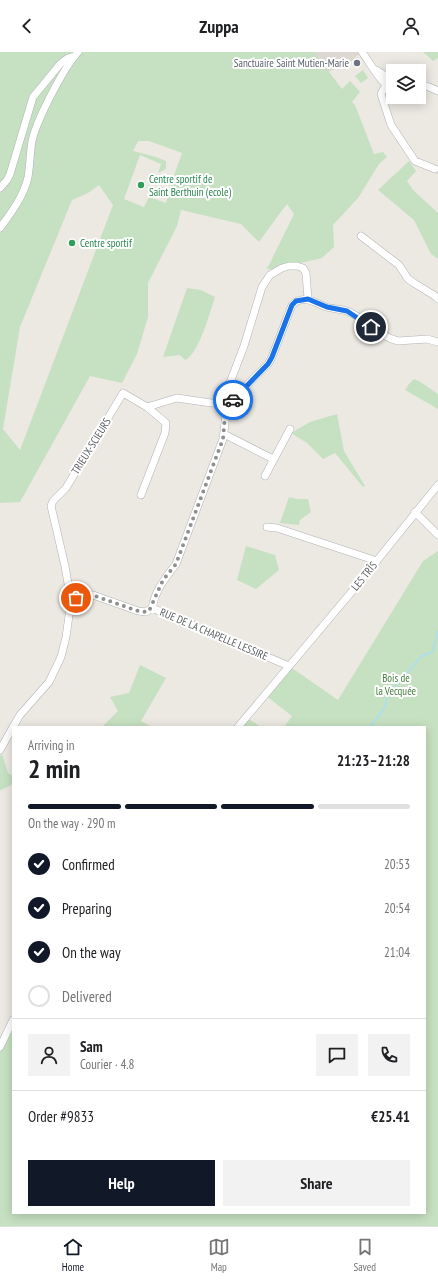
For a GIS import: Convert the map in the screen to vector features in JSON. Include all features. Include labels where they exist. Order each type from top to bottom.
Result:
[{"type":"street","points":[[362,52],[380,79],[386,84]]},
{"type":"street","points":[[0,188],[6,183],[10,174],[33,97],[61,63],[77,54]]},
{"type":"street","points":[[0,228],[20,197],[28,179],[32,141],[39,121],[62,77],[77,54]]},
{"type":"street","points":[[374,68],[386,75]]},
{"type":"street","points":[[426,85],[438,90]]},
{"type":"street","points":[[386,90],[381,94],[390,125],[415,161],[435,169]]},
{"type":"street","points":[[361,236],[399,265],[408,278],[414,283],[436,296],[438,299]]},
{"type":"street","points":[[152,608],[156,593],[163,580],[176,564],[223,439],[228,389],[244,346],[262,287],[270,275],[282,268],[293,265],[303,268],[307,276],[308,299]]},
{"type":"street","points":[[147,407],[177,398],[211,403],[230,403],[268,364],[292,305],[296,301],[308,299],[327,307],[347,311],[386,337],[394,340],[427,339],[438,342]]},
{"type":"street","name":"TRIEUX-SCIEURS","points":[[71,601],[52,506],[53,502],[66,488],[123,393],[147,407]]},
{"type":"street","points":[[141,495],[165,433],[166,423],[147,407]]},
{"type":"street","points":[[265,476],[290,429]]},
{"type":"street","points":[[224,434],[273,459]]},
{"type":"street","name":"LES TRÎS","points":[[239,726],[377,561],[438,485]]},
{"type":"street","points":[[415,512],[438,535]]},
{"type":"street","points":[[267,527],[277,528],[377,561]]},
{"type":"street","name":"RUE DE LA CHAPELLE LESSIRE","points":[[71,601],[82,595],[88,594],[138,611],[146,612],[152,608],[289,666]]},
{"type":"street","points":[[14,726],[20,715],[49,682],[61,657],[66,637],[71,601]]},
{"type":"street","points":[[0,750],[12,729]]},
{"type":"street","points":[[0,1047],[12,1022]]},
{"type":"shaded area","points":[[312,52],[358,52],[359,54],[349,63],[326,73]]},
{"type":"green space","points":[[0,52],[314,52],[342,89],[350,81],[360,92],[352,102],[355,105],[374,154],[383,152],[387,157],[379,164],[358,198],[333,225],[334,247],[322,258],[274,269],[267,269],[294,214],[287,204],[259,242],[241,224],[181,210],[177,226],[148,283],[148,317],[137,354],[122,383],[90,376],[20,502],[0,503]],"holes":[[[138,141],[149,141],[182,153],[166,203],[149,197],[144,207],[124,199],[140,155],[161,164],[158,173],[166,169],[166,161],[133,151]],[[99,185],[113,205],[20,450],[3,429],[20,327],[72,200],[88,193]]]},
{"type":"green space","points":[[423,52],[438,52],[438,58],[433,61]]},
{"type":"green space","points":[[363,70],[368,78],[361,83],[355,76]]},
{"type":"green space","points":[[409,161],[416,171],[407,181],[413,190],[438,213],[438,259],[431,254],[414,220],[378,190]]},
{"type":"green space","points":[[187,288],[201,290],[215,297],[207,322],[195,350],[185,360],[180,355],[163,357]]},
{"type":"green space","points":[[414,379],[438,394],[438,409],[405,390]]},
{"type":"green space","points":[[337,414],[344,451],[365,486],[363,487],[335,453],[323,459],[307,443],[291,433],[310,422]]},
{"type":"green space","points":[[289,497],[308,499],[311,512],[300,520],[299,525],[280,523]]},
{"type":"green space","points":[[246,546],[275,555],[279,570],[256,589],[237,580]]},
{"type":"green space","name":"Bois de la Vecquée","points":[[438,551],[438,1226],[0,1226],[0,1047],[12,1022],[12,1214],[426,1214],[426,726],[285,726],[292,716],[265,695],[289,666],[338,700],[423,561]]},
{"type":"green space","points":[[140,665],[166,678],[141,721],[150,726],[103,726],[118,711],[110,697],[129,693]]},
{"type":"green space","points":[[246,717],[260,726],[239,726]]},
{"type":"green space","points":[[2,754],[8,773],[12,775],[12,784],[1,790],[0,790],[0,756]]},
{"type":"waterway","points":[[370,726],[383,711],[389,693],[422,656],[432,652],[438,631]]},
{"type":"way so far","points":[[76,598],[88,594],[138,611],[146,612],[152,608],[156,593],[163,580],[176,564],[223,439],[227,407],[226,403],[230,403],[233,400]]},
{"type":"place","name":"Sanctuaire Saint Mutien-Marie","points":[[357,63]]},
{"type":"place","name":"Centre sportif de Saint Berthuin (ecole)","points":[[141,185]]},
{"type":"place","name":"Centre sportif","points":[[72,243]]},
{"type":"route","points":[[233,400],[267,366],[272,357],[292,305],[296,301],[308,299],[327,307],[347,311],[371,327]]}]
